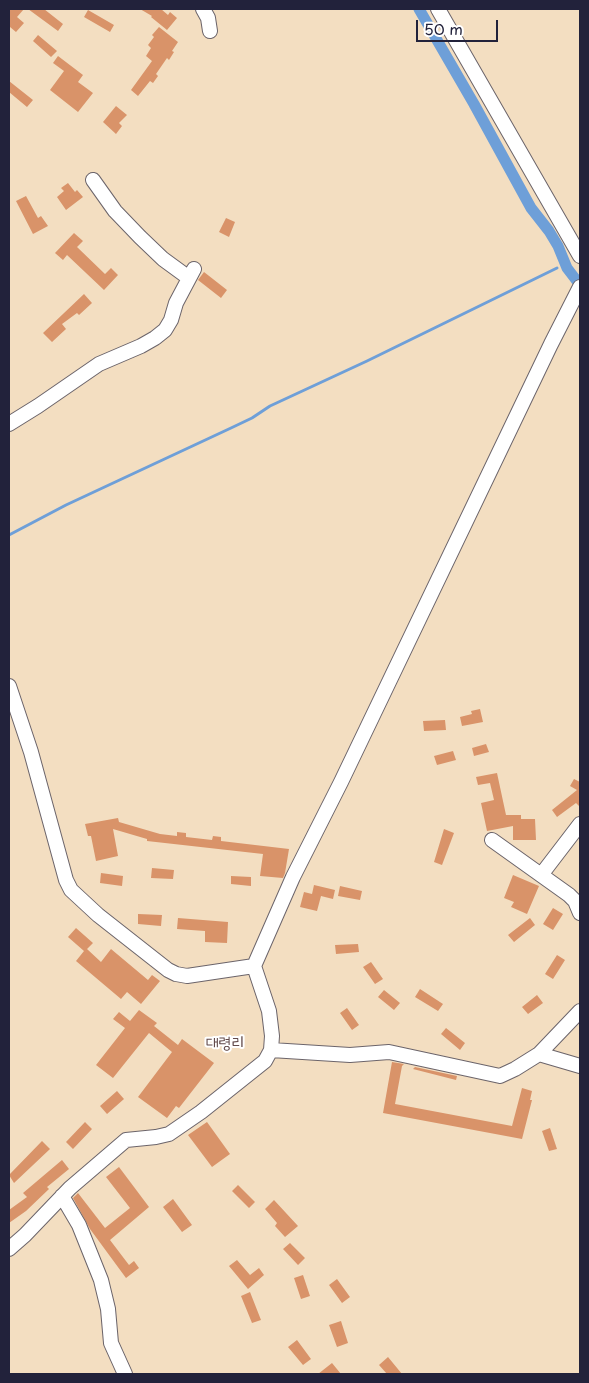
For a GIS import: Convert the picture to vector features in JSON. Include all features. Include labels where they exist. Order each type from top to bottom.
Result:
[{"type":"street","points":[[204,9],[208,18],[210,32]]},
{"type":"street","points":[[438,9],[580,256]]},
{"type":"street","points":[[9,424],[99,364],[141,346],[166,330],[176,303],[191,274],[163,259],[140,237],[115,211],[93,180]]},
{"type":"street","points":[[9,1249],[62,1196],[126,1140],[169,1134],[201,1112],[265,1061],[271,1050],[272,1036],[269,1011],[254,966],[293,877],[579,290]]},
{"type":"street","points":[[9,686],[33,761],[66,880],[71,890],[98,915],[168,970],[176,974],[187,976],[254,966]]},
{"type":"street","points":[[541,875],[580,824]]},
{"type":"street","points":[[492,840],[575,901],[580,913]]},
{"type":"street","points":[[271,1050],[350,1055],[389,1052],[500,1076],[538,1054],[580,1011]]},
{"type":"street","points":[[538,1054],[580,1066]]},
{"type":"street","points":[[62,1196],[79,1225],[102,1280],[108,1308],[111,1343],[125,1374]]},
{"type":"building","points":[[9,9],[24,9],[17,17],[24,23],[16,32],[9,28]]},
{"type":"building","points":[[28,9],[44,9],[63,24],[58,31]]},
{"type":"building","points":[[140,9],[161,9],[168,15],[170,12],[177,18],[167,30],[152,16]]},
{"type":"building","points":[[88,10],[114,25],[110,32],[84,17]]},
{"type":"building","points":[[159,27],[178,42],[169,60],[167,58],[156,74],[158,76],[153,83],[150,81],[138,96],[131,90],[152,61],[146,56],[151,48],[148,45],[154,37],[152,35]]},
{"type":"building","points":[[38,35],[57,51],[51,57],[33,41]]},
{"type":"building","points":[[58,56],[83,75],[78,82],[93,93],[78,112],[50,90],[64,71],[53,63]]},
{"type":"building","points":[[9,81],[33,100],[27,107],[9,92]]},
{"type":"building","points":[[116,106],[127,115],[119,123],[122,126],[116,134],[103,122]]},
{"type":"building","points":[[68,183],[75,192],[77,190],[83,197],[66,210],[57,197],[64,191],[61,188]]},
{"type":"building","points":[[26,196],[38,218],[41,216],[48,226],[33,234],[16,201]]},
{"type":"building","points":[[226,218],[235,222],[229,237],[219,232]]},
{"type":"building","points":[[74,233],[83,241],[77,247],[105,274],[111,268],[118,275],[104,290],[67,255],[63,260],[55,253]]},
{"type":"building","points":[[204,272],[227,290],[221,298],[198,280]]},
{"type":"building","points":[[84,294],[92,303],[79,315],[77,313],[62,324],[66,329],[52,342],[43,333]]},
{"type":"building","points":[[480,709],[483,722],[462,726],[460,717],[472,714],[471,711]]},
{"type":"building","points":[[445,720],[446,730],[424,731],[423,721]]},
{"type":"building","points":[[486,744],[489,752],[474,756],[472,748]]},
{"type":"building","points":[[453,751],[456,760],[437,765],[434,756]]},
{"type":"building","points":[[497,773],[506,815],[521,815],[521,819],[535,819],[536,840],[513,840],[513,826],[487,831],[481,803],[494,800],[490,783],[478,785],[476,777]]},
{"type":"building","points":[[574,779],[580,782],[580,807],[576,803],[557,817],[552,810],[577,790],[570,786]]},
{"type":"building","points":[[118,818],[119,822],[160,834],[177,836],[177,832],[186,833],[186,837],[212,840],[213,836],[221,837],[221,841],[289,849],[285,873],[283,878],[260,876],[263,854],[147,841],[147,839],[113,829],[118,856],[96,861],[91,836],[88,836],[85,824]]},
{"type":"building","points":[[444,829],[454,833],[442,865],[434,862]]},
{"type":"building","points":[[152,868],[174,870],[173,879],[151,878]]},
{"type":"building","points":[[101,873],[123,876],[122,886],[100,883]]},
{"type":"building","points":[[513,875],[539,886],[527,914],[511,907],[514,902],[504,898]]},
{"type":"building","points":[[231,876],[251,877],[251,886],[231,884]]},
{"type":"building","points":[[314,885],[335,890],[333,899],[321,896],[317,911],[300,907],[304,892],[312,894]]},
{"type":"building","points":[[340,886],[362,891],[360,900],[338,896]]},
{"type":"building","points":[[553,908],[563,914],[553,930],[543,924]]},
{"type":"building","points":[[138,914],[162,915],[161,926],[138,924]]},
{"type":"building","points":[[178,918],[228,922],[227,943],[205,942],[205,931],[177,929]]},
{"type":"building","points":[[530,918],[535,925],[514,942],[508,935]]},
{"type":"building","points":[[76,928],[93,943],[87,949],[101,962],[111,949],[148,980],[152,975],[160,981],[141,1004],[127,992],[121,999],[76,961],[84,951],[68,937]]},
{"type":"building","points":[[358,944],[359,952],[336,954],[335,945]]},
{"type":"building","points":[[557,955],[565,960],[553,979],[545,974]]},
{"type":"building","points":[[371,962],[383,979],[375,984],[363,967]]},
{"type":"building","points":[[420,989],[443,1004],[438,1011],[415,997]]},
{"type":"building","points":[[384,990],[400,1003],[394,1010],[378,997]]},
{"type":"building","points":[[537,995],[543,1003],[528,1014],[522,1007]]},
{"type":"building","points":[[347,1008],[359,1025],[352,1030],[340,1013]]},
{"type":"building","points":[[139,1010],[157,1023],[154,1026],[178,1045],[182,1039],[214,1063],[179,1108],[176,1106],[167,1118],[138,1097],[172,1052],[149,1033],[113,1078],[96,1065],[125,1028],[113,1019],[119,1012],[130,1021]]},
{"type":"building","points":[[446,1028],[465,1043],[460,1050],[441,1034]]},
{"type":"building","points":[[392,1062],[404,1064],[402,1066],[395,1104],[512,1126],[522,1088],[532,1091],[530,1100],[532,1100],[522,1139],[383,1113]]},
{"type":"building","points":[[415,1067],[457,1076],[456,1080],[413,1069]]},
{"type":"building","points":[[117,1091],[124,1099],[107,1114],[100,1106]]},
{"type":"building","points":[[85,1122],[92,1129],[73,1149],[66,1142]]},
{"type":"building","points":[[207,1122],[230,1154],[212,1167],[188,1135]]},
{"type":"building","points":[[550,1128],[557,1149],[549,1151],[542,1131]]},
{"type":"building","points":[[42,1141],[50,1149],[14,1183],[9,1175]]},
{"type":"building","points":[[62,1160],[69,1169],[47,1187],[49,1189],[26,1211],[9,1223],[9,1210],[27,1197],[23,1193]]},
{"type":"building","points":[[119,1167],[149,1207],[110,1240],[129,1265],[134,1261],[139,1268],[126,1278],[90,1229],[73,1198],[78,1193],[105,1228],[130,1208],[106,1177]]},
{"type":"building","points":[[238,1185],[255,1202],[249,1208],[232,1191]]},
{"type":"building","points":[[173,1199],[192,1225],[182,1232],[163,1207]]},
{"type":"building","points":[[274,1200],[298,1226],[285,1237],[275,1226],[277,1223],[265,1209]]},
{"type":"building","points":[[290,1243],[305,1258],[298,1265],[283,1249]]},
{"type":"building","points":[[237,1260],[250,1275],[259,1268],[264,1275],[248,1289],[229,1266]]},
{"type":"building","points":[[303,1275],[310,1296],[301,1299],[294,1278]]},
{"type":"building","points":[[337,1279],[350,1297],[342,1303],[329,1285]]},
{"type":"building","points":[[250,1292],[261,1320],[252,1323],[241,1296]]},
{"type":"building","points":[[341,1321],[348,1343],[337,1347],[329,1325]]},
{"type":"building","points":[[297,1340],[311,1359],[303,1365],[288,1347]]},
{"type":"building","points":[[388,1357],[402,1374],[387,1374],[379,1365]]},
{"type":"building","points":[[332,1363],[341,1374],[318,1374]]},
{"type":"waterway","points":[[419,9],[531,208],[549,231],[558,246],[567,268],[580,285]]},
{"type":"waterway","points":[[9,535],[66,505],[252,418],[270,406],[557,268]]},
{"type":"district","name":"대령리","points":[[225,1044]]}]
